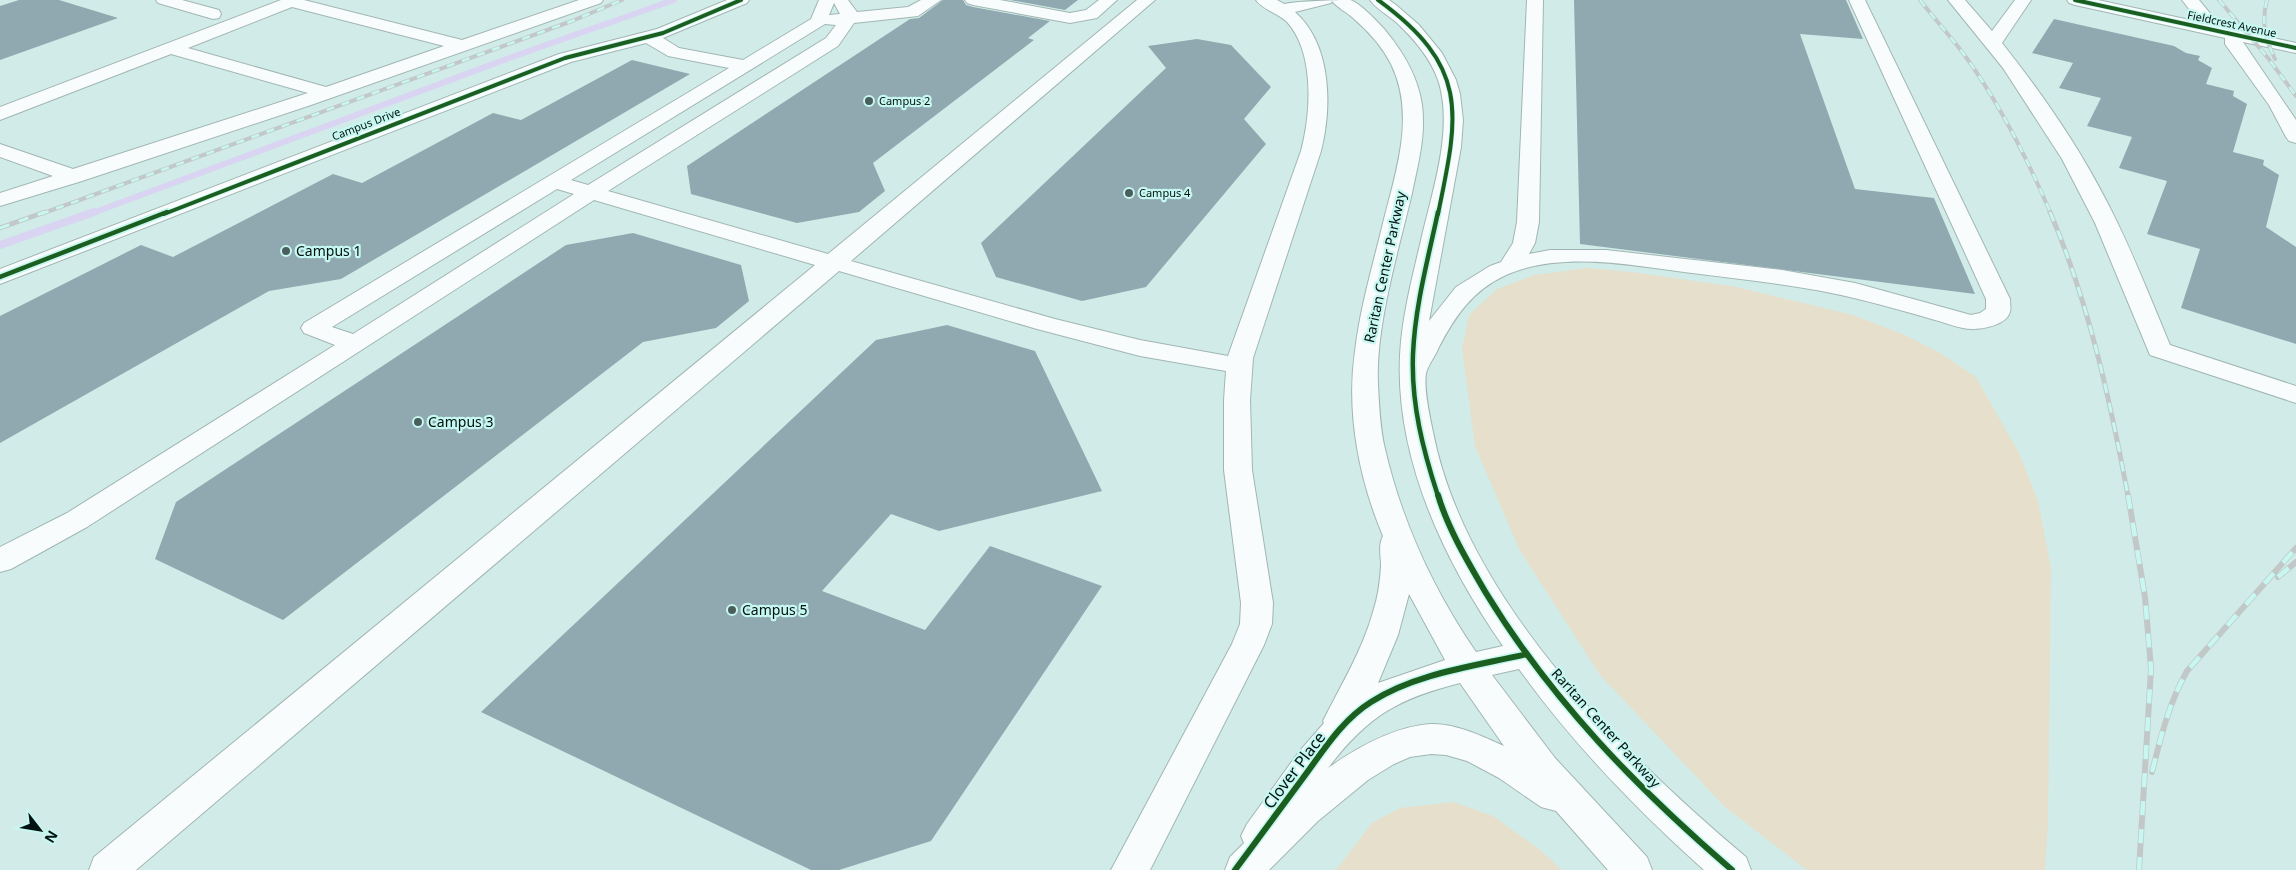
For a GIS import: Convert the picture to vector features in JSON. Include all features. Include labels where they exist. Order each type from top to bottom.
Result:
[{"type":"street","points":[[164,0],[213,14]]},
{"type":"street","points":[[158,35],[252,0]]},
{"type":"street","points":[[0,200],[327,94],[595,0]]},
{"type":"street","name":"Campus Drive","points":[[0,277],[565,58],[594,49],[649,37],[741,0]]},
{"type":"street","points":[[818,22],[827,0]]},
{"type":"street","points":[[355,344],[313,328],[818,22],[844,9],[912,12],[933,0]]},
{"type":"street","points":[[973,0],[1070,18],[1091,14],[1109,0]]},
{"type":"street","points":[[108,870],[1147,0]]},
{"type":"street","points":[[1273,5],[1325,0]]},
{"type":"street","name":"Raritan Center Parkway","points":[[1340,0],[1370,25],[1393,52],[1408,82],[1414,107],[1414,124],[1410,152],[1366,352],[1366,417],[1372,452],[1390,520],[1420,584],[1468,669],[1514,735],[1587,822],[1633,870]]},
{"type":"street","name":"Raritan Center Parkway","points":[[1378,0],[1408,24],[1436,58],[1450,87],[1454,112],[1453,137],[1416,332],[1413,373],[1416,412],[1422,446],[1434,484],[1450,524],[1480,583],[1527,654],[1564,702],[1610,753],[1683,827],[1732,870]]},
{"type":"street","points":[[1511,264],[1524,243],[1528,222],[1535,0]]},
{"type":"street","points":[[1413,373],[1461,294],[1475,283],[1511,264],[1564,257],[1606,256],[1800,280],[1840,287],[1970,322],[1987,320],[1998,312],[1998,299],[1857,0]]},
{"type":"street","points":[[1956,0],[1992,44],[2045,116],[2086,182],[2104,220],[2158,350],[2296,395]]},
{"type":"street","points":[[1992,44],[2023,0]]},
{"type":"street","name":"Fieldcrest Avenue","points":[[2075,0],[2296,48]]},
{"type":"street","points":[[2190,0],[2207,21],[2208,29]]},
{"type":"street","points":[[0,114],[293,1],[462,46]]},
{"type":"street","points":[[1130,870],[1248,645],[1256,624],[1257,603],[1238,470],[1237,400],[1240,366],[1244,342],[1312,151],[1318,126],[1316,83],[1310,49],[1297,24],[1273,5]]},
{"type":"street","points":[[0,561],[77,520],[593,193],[667,144],[832,42],[844,27],[844,9]]},
{"type":"street","points":[[2233,34],[2234,44],[2278,105],[2296,137]]},
{"type":"street","points":[[649,37],[674,52],[746,66]]},
{"type":"street","points":[[172,49],[327,94]]},
{"type":"street","points":[[0,150],[75,177]]},
{"type":"street","points":[[554,182],[1046,324],[1140,348],[1240,366]]},
{"type":"street","points":[[1316,760],[1353,697],[1379,643],[1388,618],[1397,569],[1397,554],[1390,520]]},
{"type":"street","name":"Clover Place","points":[[1235,870],[1342,727],[1372,702],[1412,685],[1527,654]]},
{"type":"street","points":[[1244,870],[1305,810],[1365,761],[1383,750],[1417,739],[1433,738],[1449,741],[1480,752],[1549,792],[1587,822]]},
{"type":"shaded area","points":[[1587,268],[1632,272],[1737,287],[1853,315],[1905,335],[1942,354],[1976,377],[2019,453],[2038,501],[2051,568],[2048,824],[2045,870],[1807,870],[1725,807],[1600,675],[1519,549],[1475,446],[1462,349],[1469,315],[1497,289],[1535,275]]},
{"type":"shaded area","points":[[1453,802],[1493,816],[1539,849],[1562,870],[1336,870],[1372,823],[1400,808]]},
{"type":"building","points":[[19,0],[59,0],[118,18],[0,60],[0,6]]},
{"type":"building","name":"Campus 2","points":[[943,0],[963,0],[966,5],[973,7],[1050,21],[1028,38],[1034,40],[873,163],[885,191],[859,212],[797,223],[691,194],[687,166],[910,19],[919,18]]},
{"type":"building","points":[[1010,0],[1078,0],[1065,10]]},
{"type":"building","points":[[1574,0],[1846,0],[1863,39],[1800,34],[1855,189],[1934,198],[1975,294],[1580,244]]},
{"type":"building","points":[[2054,19],[2174,46],[2186,53],[2200,56],[2198,60],[2212,68],[2206,84],[2234,91],[2233,96],[2247,104],[2233,152],[2264,160],[2263,165],[2279,175],[2266,227],[2296,247],[2296,344],[2181,308],[2200,249],[2147,234],[2167,181],[2119,168],[2132,137],[2087,126],[2101,98],[2059,88],[2073,63],[2032,53]]},
{"type":"building","name":"Campus 4","points":[[1197,39],[1231,45],[1271,87],[1244,119],[1266,144],[1146,287],[1082,301],[996,277],[981,243],[1166,68],[1148,46]]},
{"type":"building","name":"Campus 1","points":[[632,60],[690,74],[341,279],[269,291],[0,443],[0,316],[141,245],[173,257],[333,174],[362,183],[493,113],[521,120]]},
{"type":"building","name":"Campus 3","points":[[633,233],[741,265],[749,301],[716,328],[643,342],[283,620],[155,559],[176,502],[566,245]]},
{"type":"building","name":"Campus 5","points":[[947,325],[1035,351],[1102,491],[939,531],[891,514],[822,591],[925,630],[990,546],[1102,586],[931,841],[839,870],[811,870],[481,712],[876,340]]},
{"type":"waterway","points":[[90,214],[512,57],[674,0]]},
{"type":"waterway","points":[[0,245],[94,212]]},
{"type":"railway","points":[[41,214],[572,21],[622,0]]},
{"type":"railway","points":[[1920,0],[1963,53],[1989,91],[2022,151],[2051,214]]},
{"type":"railway","points":[[2219,0],[2268,58],[2296,96]]},
{"type":"railway","points":[[2267,0],[2264,23],[2275,59]]},
{"type":"railway","points":[[0,228],[45,212]]},
{"type":"railway","points":[[2050,212],[2076,281],[2097,352],[2128,496]]},
{"type":"railway","points":[[2128,495],[2145,597],[2151,669],[2139,870]]},
{"type":"railway","points":[[2152,772],[2170,708],[2187,671],[2296,548]]},
{"type":"railway","points":[[2278,577],[2296,562]]},
{"type":"cycle path","points":[[0,277],[565,58],[663,33],[741,0]]},
{"type":"cycle path","points":[[1378,0],[1402,18],[1433,53],[1447,80],[1453,107],[1454,120],[1451,147],[1421,296],[1413,354],[1414,389],[1420,434],[1440,504],[1468,563],[1504,622],[1545,679],[1590,733],[1638,784],[1686,830],[1732,870]]},
{"type":"cycle path","points":[[2075,0],[2296,48]]},
{"type":"cycle path","points":[[1235,870],[1328,744],[1348,721],[1366,705],[1390,692],[1428,678],[1527,654]]},
{"type":"place","name":"Campus 2","points":[[869,101]]},
{"type":"place","name":"Campus 4","points":[[1129,193]]},
{"type":"place","name":"Campus 1","points":[[286,251]]},
{"type":"place","name":"Campus 3","points":[[418,422]]},
{"type":"place","name":"Campus 5","points":[[732,610]]}]
